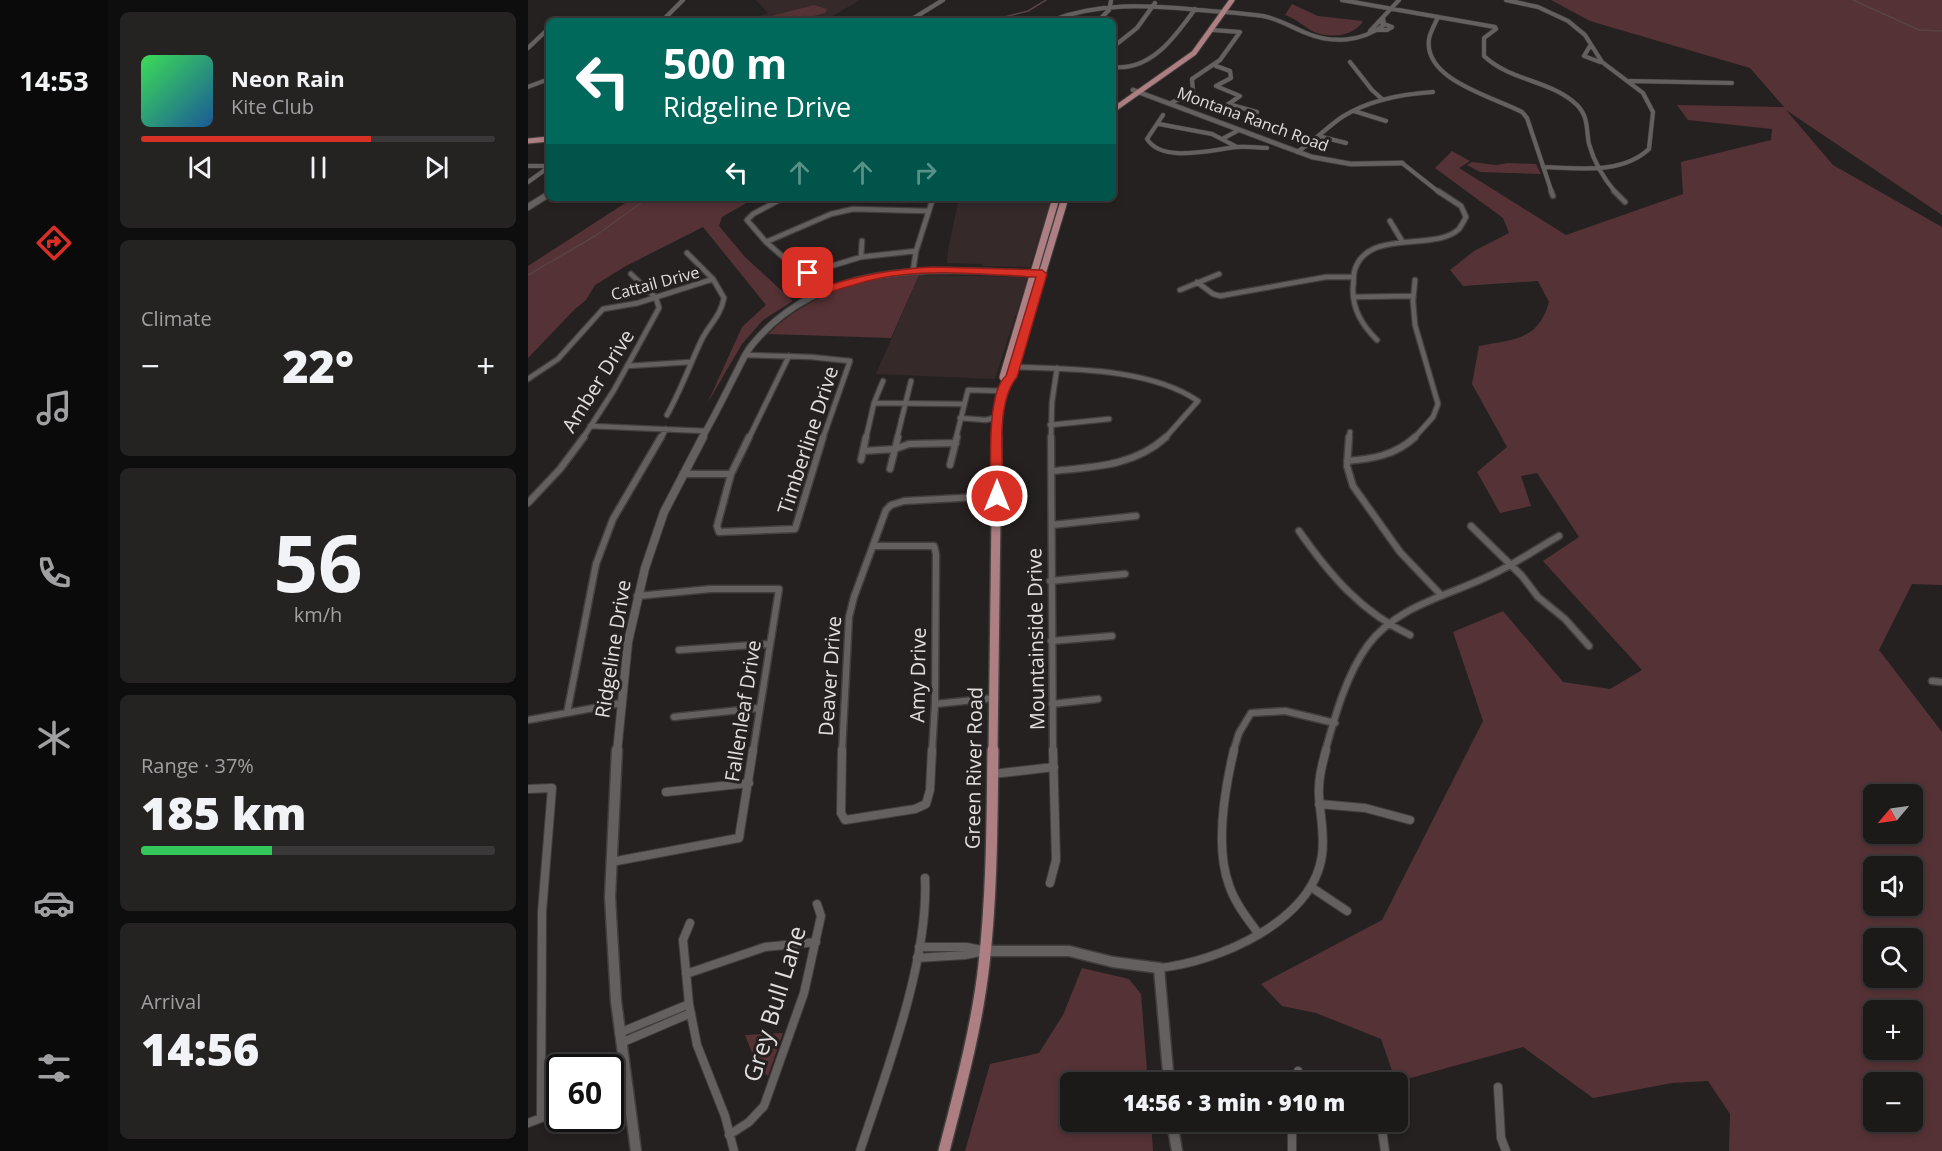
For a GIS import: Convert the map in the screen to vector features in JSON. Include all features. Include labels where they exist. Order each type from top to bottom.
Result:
[{"type":"main road","points":[[1116,103],[1194,53],[1213,30],[1225,0]]},
{"type":"main road","points":[[1116,108],[1187,53],[1232,0]]},
{"type":"main road","points":[[528,141],[546,139]]},
{"type":"main road","name":"Green River Road","points":[[944,1151],[966,1067],[985,951],[992,866],[997,417],[1006,382],[1011,377],[1014,367],[1055,201]]},
{"type":"main road","name":"Green River Road","points":[[1038,273],[1064,201]]},
{"type":"main road","name":"Green River Road","points":[[1006,382],[1003,377],[1008,359],[1025,318]]},
{"type":"main road","points":[[1008,359],[1014,367]]},
{"type":"street","points":[[665,18],[683,0]]},
{"type":"street","points":[[914,18],[943,0]]},
{"type":"street","points":[[1342,0],[1482,24],[1497,29],[1484,38],[1484,56],[1493,65],[1555,90],[1576,104],[1588,120],[1589,141],[1599,167],[1616,195],[1625,202]]},
{"type":"street","points":[[1377,30],[1389,9],[1398,0]]},
{"type":"street","points":[[1506,0],[1554,13],[1584,34],[1590,46],[1604,63]]},
{"type":"street","points":[[1102,1],[1155,3],[1275,18],[1306,33],[1324,38],[1355,38],[1377,30],[1390,30],[1392,27],[1383,20]]},
{"type":"street","points":[[1101,18],[1109,10],[1111,1]]},
{"type":"street","points":[[1116,45],[1139,27],[1155,3]]},
{"type":"street","points":[[1056,18],[1083,5]]},
{"type":"street","points":[[1116,68],[1127,70],[1162,50],[1178,35],[1195,9]]},
{"type":"street","points":[[1438,17],[1429,34],[1428,50],[1433,61],[1454,80],[1522,112],[1527,118],[1553,196]]},
{"type":"street","points":[[1324,38],[1365,34],[1383,20]]},
{"type":"street","points":[[1171,103],[1193,92],[1192,79],[1216,66],[1225,58],[1240,32],[1213,30]]},
{"type":"street","points":[[528,48],[546,31]]},
{"type":"street","points":[[1543,167],[1599,167],[1629,162],[1642,156],[1648,148],[1653,110],[1648,99],[1630,81],[1604,63],[1584,56],[1590,46]]},
{"type":"street","points":[[1350,62],[1359,71],[1366,87],[1382,99]]},
{"type":"street","points":[[1181,99],[1220,110],[1240,96],[1216,86],[1231,78],[1230,71],[1216,66]]},
{"type":"street","points":[[528,87],[546,80]]},
{"type":"street","points":[[1630,81],[1732,83]]},
{"type":"street","name":"Montana Ranch Road","points":[[1136,91],[1295,151],[1337,163],[1366,165],[1402,163]]},
{"type":"street","points":[[1295,151],[1354,111],[1382,99],[1412,93],[1433,92]]},
{"type":"street","points":[[1228,104],[1257,112]]},
{"type":"street","points":[[1354,111],[1386,120]]},
{"type":"street","points":[[1163,115],[1147,140],[1151,148],[1161,152],[1237,147],[1267,148]]},
{"type":"street","points":[[1159,124],[1222,138],[1237,147]]},
{"type":"street","points":[[1222,138],[1237,129]]},
{"type":"street","points":[[1318,136],[1346,143]]},
{"type":"street","points":[[1377,340],[1358,322],[1352,277],[1360,260],[1370,252],[1402,241],[1446,236],[1461,228],[1466,217],[1461,206],[1429,186],[1402,163]]},
{"type":"street","points":[[528,166],[546,166]]},
{"type":"street","points":[[528,182],[546,168]]},
{"type":"street","points":[[528,207],[546,196]]},
{"type":"street","points":[[777,201],[753,214],[747,220],[766,243],[822,291]]},
{"type":"street","points":[[913,271],[916,251],[932,201]]},
{"type":"street","points":[[766,243],[831,214],[853,209],[928,211]]},
{"type":"street","points":[[1390,221],[1402,241]]},
{"type":"street","points":[[861,257],[862,241]]},
{"type":"street","points":[[802,275],[861,257],[916,251]]},
{"type":"street","points":[[667,415],[682,389],[703,337],[721,313],[724,297],[713,279],[687,253]]},
{"type":"street","name":"Ridgeline Drive","points":[[636,1151],[620,1038],[612,953],[610,862],[621,703],[628,642],[637,596],[661,521],[745,355],[755,339],[775,319],[822,291],[875,276],[913,271],[1038,273]]},
{"type":"street","points":[[631,274],[656,298]]},
{"type":"street","points":[[1180,290],[1219,274]]},
{"type":"street","points":[[1197,282],[1220,296],[1316,278],[1352,277]]},
{"type":"street","name":"Cattail Drive","points":[[528,379],[558,359],[603,309],[656,298],[713,279]]},
{"type":"street","points":[[1347,461],[1374,459],[1395,452],[1413,440],[1436,413],[1438,404],[1436,393],[1424,362],[1411,296],[1415,280]]},
{"type":"street","points":[[1354,297],[1411,296]]},
{"type":"street","name":"Amber Drive","points":[[528,503],[552,479],[616,388],[659,308],[656,298]]},
{"type":"street","points":[[683,474],[731,474],[789,356],[745,355]]},
{"type":"street","name":"Timberline Drive","points":[[731,474],[717,526],[719,532],[773,532],[795,529],[821,443],[850,361],[789,356]]},
{"type":"street","points":[[627,366],[691,362]]},
{"type":"street","points":[[1014,367],[1057,368],[1165,384],[1179,389],[1198,401],[1162,442],[1136,458],[1111,465],[1053,471]]},
{"type":"street","name":"Mountainside Drive","points":[[1050,883],[1056,860],[1050,581],[1053,471],[1050,425],[1051,396],[1057,368]]},
{"type":"street","points":[[861,460],[874,403],[883,381]]},
{"type":"street","points":[[890,469],[910,381]]},
{"type":"street","points":[[950,465],[968,390],[1003,391]]},
{"type":"street","points":[[874,403],[963,404]]},
{"type":"street","points":[[960,418],[986,420],[997,417]]},
{"type":"street","points":[[1050,425],[1109,419]]},
{"type":"street","points":[[590,426],[705,431]]},
{"type":"street","points":[[567,713],[596,564],[613,519],[666,429]]},
{"type":"street","points":[[1350,432],[1347,461],[1348,474],[1353,486],[1400,552],[1441,595]]},
{"type":"street","points":[[863,450],[895,448],[909,444],[956,443]]},
{"type":"street","name":"Deaver Drive","points":[[926,804],[915,809],[854,820],[845,820],[841,813],[841,765],[849,617],[886,510],[891,505],[904,501],[997,496]]},
{"type":"street","points":[[1052,525],[1136,516]]},
{"type":"street","points":[[1471,526],[1538,597],[1565,619],[1589,646]]},
{"type":"street","points":[[1299,531],[1337,584],[1351,598],[1387,624],[1410,635]]},
{"type":"street","points":[[920,947],[966,947],[985,951],[1069,951],[1113,962],[1159,968],[1181,966],[1238,946],[1288,912],[1311,887],[1320,869],[1324,852],[1319,804],[1322,765],[1358,659],[1387,624],[1407,610],[1487,577],[1559,536]]},
{"type":"street","name":"Amy Drive","points":[[874,546],[934,546],[936,565],[935,704],[930,790],[926,804]]},
{"type":"street","points":[[1050,581],[1125,574]]},
{"type":"street","name":"Fallenleaf Drive","points":[[610,862],[739,838],[779,589],[710,589],[637,596]]},
{"type":"street","points":[[1051,641],[1112,636]]},
{"type":"street","points":[[679,650],[770,644]]},
{"type":"street","points":[[1932,681],[1942,682]]},
{"type":"street","points":[[935,704],[994,698]]},
{"type":"street","points":[[1052,704],[1098,699]]},
{"type":"street","points":[[528,720],[621,703]]},
{"type":"street","points":[[674,717],[759,708]]},
{"type":"street","points":[[1258,933],[1237,905],[1226,876],[1223,829],[1232,756],[1239,732],[1251,713],[1285,711],[1335,723]]},
{"type":"street","points":[[993,774],[1054,767]]},
{"type":"street","points":[[666,792],[749,783]]},
{"type":"street","points":[[528,789],[552,788],[544,847],[540,947],[541,1118]]},
{"type":"street","points":[[1319,804],[1344,803],[1368,806],[1410,820]]},
{"type":"street","points":[[860,1151],[899,1035],[920,947],[927,899],[925,878]]},
{"type":"street","points":[[1311,887],[1347,911]]},
{"type":"street","name":"Grey Bull Lane","points":[[729,1135],[749,1122],[764,1106],[804,993],[821,916],[817,904]]},
{"type":"street","points":[[690,923],[683,940],[689,1004],[697,1045],[725,1116],[734,1151]]},
{"type":"street","points":[[686,974],[752,948],[789,942],[816,942]]},
{"type":"street","points":[[917,958],[965,956],[985,951]]},
{"type":"street","points":[[1159,968],[1168,1072]]},
{"type":"street","points":[[620,1038],[689,1004]]},
{"type":"street","points":[[620,1038],[691,1013]]},
{"type":"street","points":[[1498,1087],[1501,1138],[1506,1151]]},
{"type":"street","points":[[528,1123],[546,1116]]},
{"type":"street","points":[[1174,1132],[1177,1151]]},
{"type":"street","points":[[1292,1132],[1292,1151]]},
{"type":"street","points":[[1382,1132],[1384,1151]]},
{"type":"shaded area","points":[[756,0],[860,0],[829,18],[754,18],[768,13]]},
{"type":"shaded area","points":[[1551,0],[1942,0],[1942,215],[1786,110],[1833,165],[1942,227],[1942,585],[1912,584],[1879,650],[1942,732],[1942,1151],[1729,1151],[1730,1114],[1708,1081],[1672,1083],[1593,1098],[1523,1047],[1408,1079],[1408,1072],[1393,1072],[1381,1039],[1316,1013],[1282,1006],[1261,984],[1382,920],[1483,721],[1453,632],[1503,611],[1563,682],[1610,689],[1642,670],[1543,561],[1579,537],[1537,473],[1521,476],[1531,506],[1500,513],[1477,472],[1507,447],[1472,384],[1479,346],[1514,339],[1531,331],[1544,315],[1549,302],[1538,281],[1463,286],[1450,270],[1474,251],[1509,233],[1503,218],[1435,168],[1452,151],[1470,161],[1459,168],[1566,235],[1683,194],[1681,162],[1771,140],[1772,129],[1688,120],[1677,105],[1784,107],[1750,68],[1590,21]]},
{"type":"shaded area","points":[[1292,4],[1318,16],[1363,21],[1348,33],[1334,36],[1320,34],[1285,15]]},
{"type":"shaded area","points":[[814,5],[827,9],[825,13],[806,18],[764,18]]},
{"type":"shaded area","points":[[1472,162],[1496,165],[1536,164],[1541,174],[1480,172],[1467,165]]},
{"type":"shaded area","points":[[628,201],[750,201],[722,217],[719,226],[745,257],[793,301],[763,320],[742,344],[707,404],[742,327],[766,305],[703,227],[626,266],[595,285],[586,300],[528,358],[528,266]]},
{"type":"shaded area","points":[[958,201],[1051,201],[1030,267],[947,263]]},
{"type":"shaded area","points":[[919,275],[1028,277],[995,379],[876,374]]},
{"type":"shaded area","points":[[919,275],[891,338],[768,334],[801,308],[838,290],[878,279]]},
{"type":"shaded area","points":[[1082,968],[1129,979],[1141,994],[1147,1072],[1060,1072],[1060,1132],[1152,1132],[1153,1151],[965,1151],[990,1064],[1039,1053],[1063,1015]]},
{"type":"shaded area","points":[[783,1033],[768,1076],[749,1061],[754,1058],[745,1035]]},
{"type":"waterway","points":[[1001,18],[1028,11],[1046,0]]},
{"type":"waterway","points":[[1853,0],[1919,30],[1942,31]]},
{"type":"waterway","points":[[528,275],[595,236],[644,201]]},
{"type":"route","points":[[808,273],[802,275],[822,291],[855,280],[901,272],[932,270],[1042,274],[1011,377],[1006,382],[997,417],[997,496]]}]
